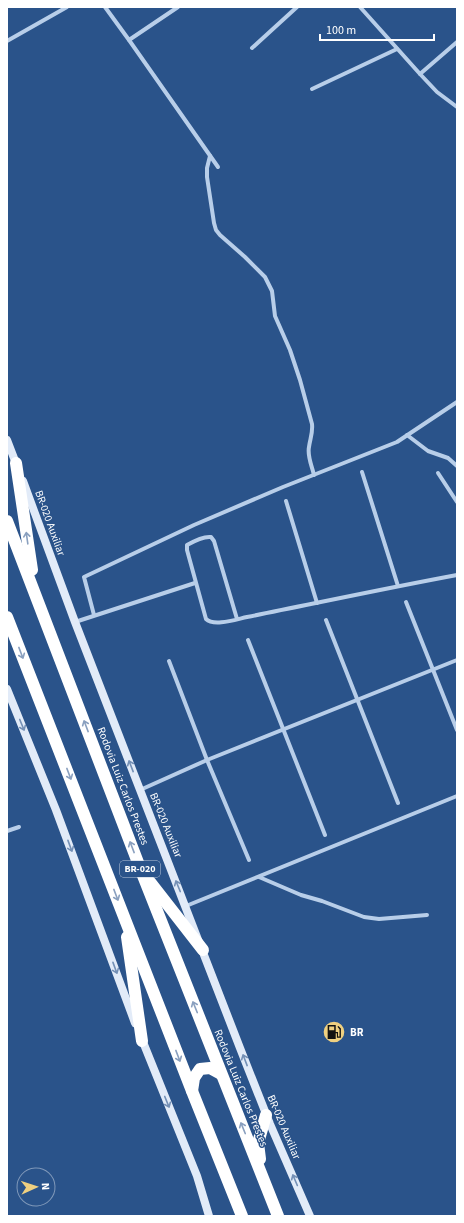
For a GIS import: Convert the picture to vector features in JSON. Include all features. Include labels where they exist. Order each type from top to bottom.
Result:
[{"type":"highway","points":[[16,463],[35,591]]},
{"type":"highway","name":"Rodovia Luiz Carlos Prestes","points":[[7,521],[142,873],[278,1216]]},
{"type":"highway","name":"BR-020","points":[[7,617],[192,1092],[242,1216]]},
{"type":"highway","points":[[142,873],[204,950]]},
{"type":"highway","points":[[124,916],[142,1041]]},
{"type":"highway","points":[[192,1092],[194,1078],[200,1069],[210,1068],[221,1074]]},
{"type":"highway","points":[[263,1178],[258,1143],[266,1115]]},
{"type":"main road","name":"BR-020 Auxiliar","points":[[7,440],[75,622],[204,950],[266,1115],[310,1216]]},
{"type":"main road","points":[[7,689],[56,810],[142,1041],[197,1176],[209,1216]]},
{"type":"street","points":[[7,41],[67,7]]},
{"type":"street","points":[[105,7],[218,167]]},
{"type":"street","points":[[129,40],[178,7]]},
{"type":"street","points":[[252,48],[297,7]]},
{"type":"street","points":[[360,7],[396,49],[437,92],[457,107]]},
{"type":"street","points":[[420,74],[457,42]]},
{"type":"street","points":[[312,90],[396,49]]},
{"type":"street","points":[[210,156],[207,168],[207,177],[216,230],[265,277],[272,291],[275,316],[290,350],[312,424],[313,432],[308,454],[314,475]]},
{"type":"street","points":[[94,615],[84,577],[194,526],[396,442],[457,402]]},
{"type":"street","points":[[407,435],[428,451],[448,458],[457,466]]},
{"type":"street","points":[[362,472],[398,586]]},
{"type":"street","points":[[438,473],[457,502]]},
{"type":"street","points":[[286,501],[317,603]]},
{"type":"street","points":[[237,619],[214,541],[211,537],[206,537],[187,545],[187,550],[206,619],[214,623],[237,619],[317,603],[398,586],[457,575]]},
{"type":"street","points":[[75,622],[196,583]]},
{"type":"street","points":[[406,602],[457,730]]},
{"type":"street","points":[[326,620],[398,803]]},
{"type":"street","points":[[248,640],[325,835]]},
{"type":"street","points":[[140,790],[207,760],[457,660]]},
{"type":"street","points":[[169,661],[207,760],[249,860]]},
{"type":"street","points":[[186,906],[457,796]]},
{"type":"street","points":[[7,831],[19,827]]},
{"type":"street","points":[[259,877],[302,895],[364,917],[379,919],[427,915]]},
{"type":"place","name":"BR","points":[[334,1032]]}]
